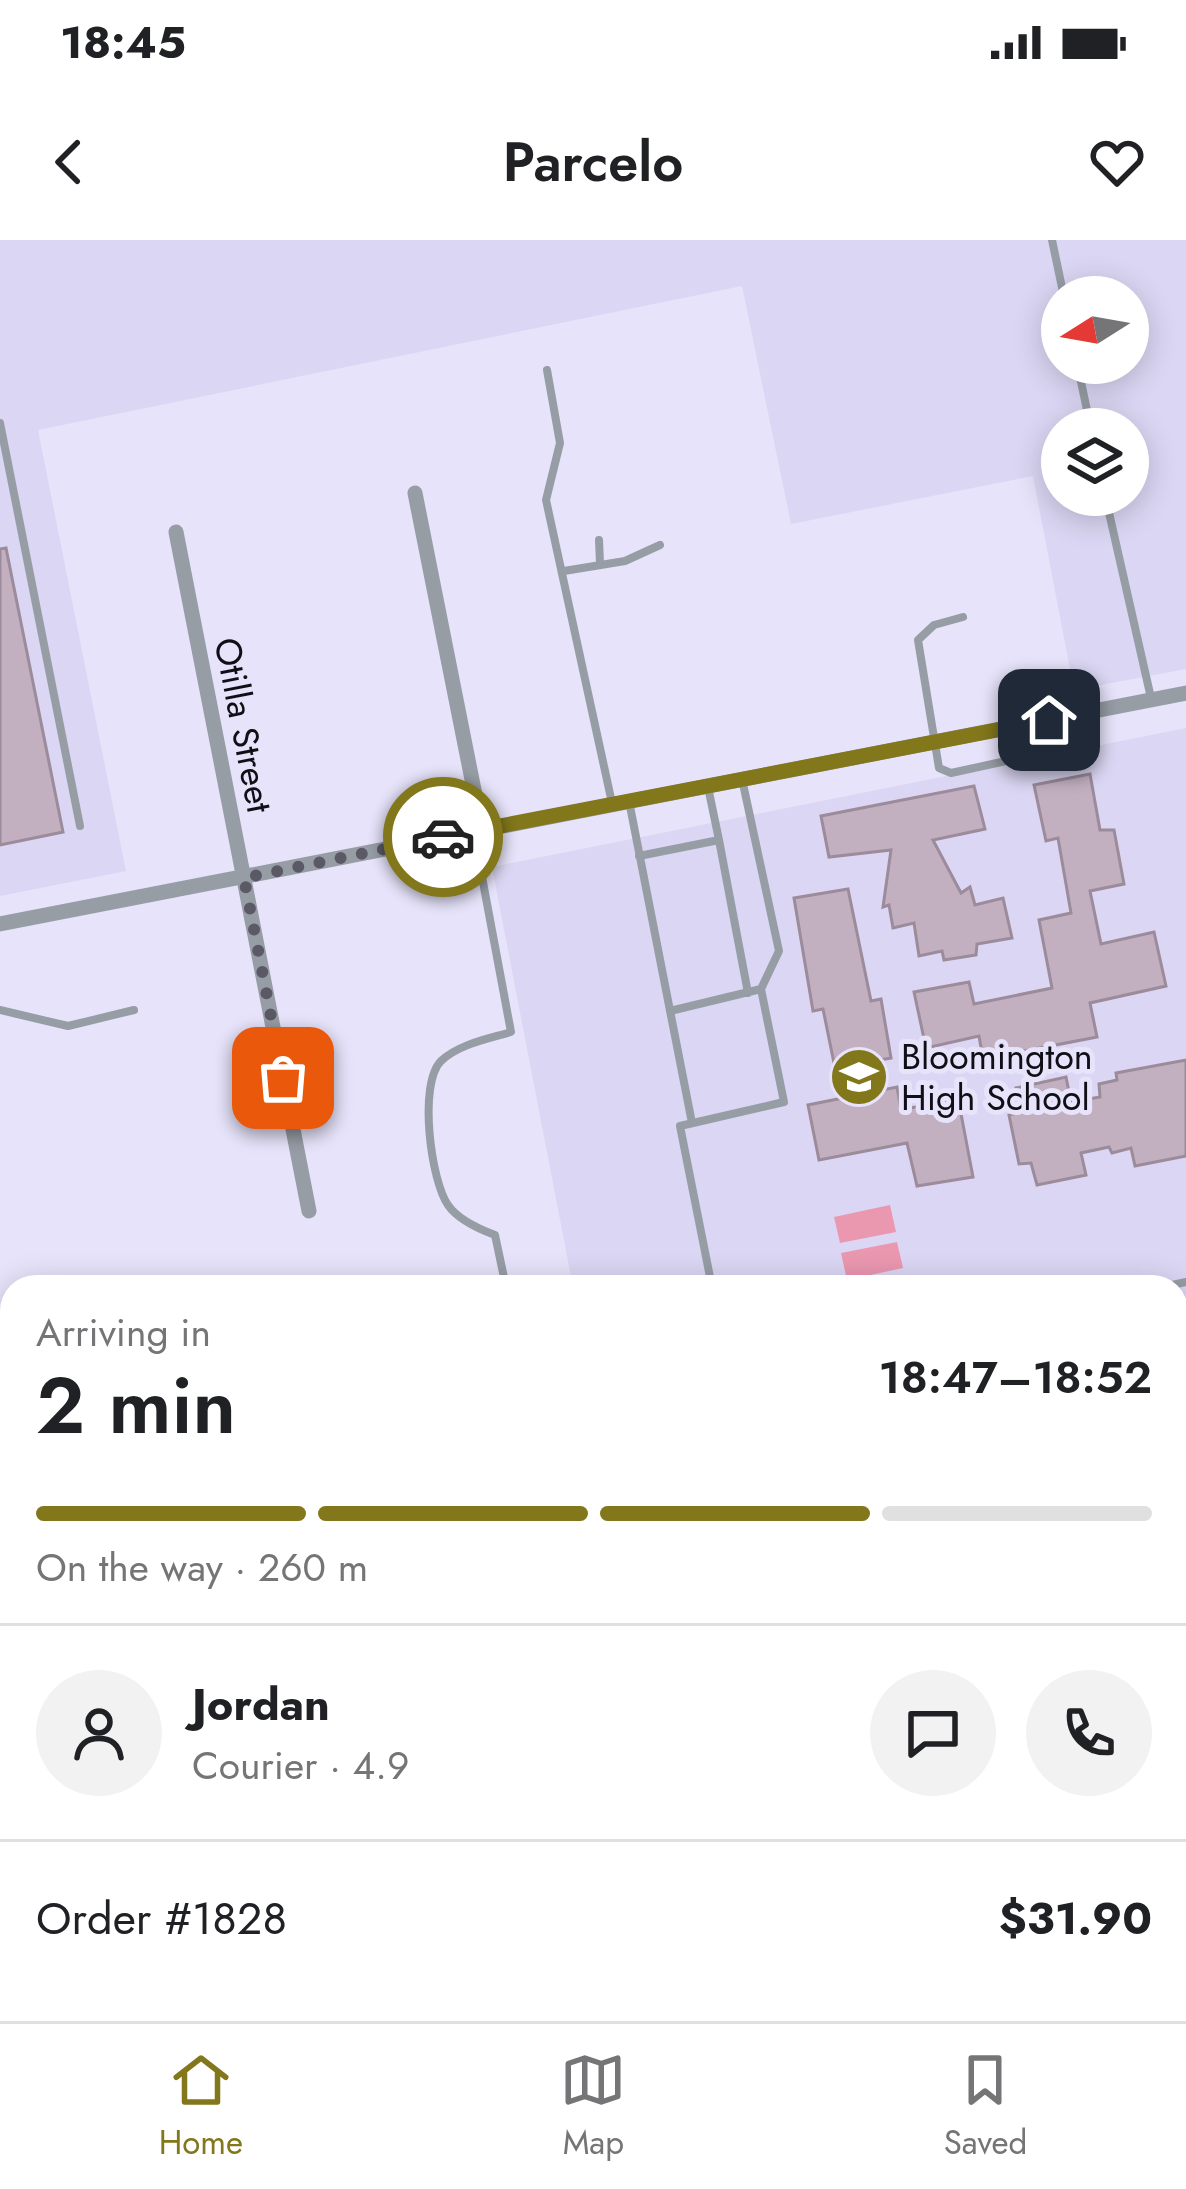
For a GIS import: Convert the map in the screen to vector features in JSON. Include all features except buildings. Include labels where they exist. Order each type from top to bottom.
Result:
[{"type":"street","points":[[415,493],[477,830]]},
{"type":"street","name":"Otilla Street","points":[[176,532],[309,1211]]},
{"type":"street","points":[[0,924],[1186,693]]},
{"type":"lane","points":[[1052,240],[1060,276]]},
{"type":"lane","points":[[547,370],[560,442],[546,500],[621,803],[639,856],[692,1123]]},
{"type":"lane","points":[[0,423],[80,826]]},
{"type":"lane","points":[[1110,516],[1151,700]]},
{"type":"lane","points":[[599,540],[600,563]]},
{"type":"lane","points":[[564,571],[625,561],[660,545]]},
{"type":"lane","points":[[962,617],[934,625],[918,640],[939,768],[951,773],[1015,759],[1024,746],[1022,725]]},
{"type":"lane","points":[[710,1275],[680,1126],[784,1102],[761,989],[778,951],[742,779]]},
{"type":"lane","points":[[708,786],[748,992]]},
{"type":"lane","points":[[477,830],[511,1032],[463,1047],[440,1062],[424,1105],[446,1204],[475,1228],[495,1235],[503,1275]]},
{"type":"lane","points":[[639,856],[719,840]]},
{"type":"lane","points":[[670,1011],[761,989]]},
{"type":"lane","points":[[0,1010],[68,1025],[134,1010]]},
{"type":"shaded area","points":[[0,240],[1186,240],[1186,669],[1074,690],[1033,476],[791,524],[742,286],[38,430],[126,871],[0,896]]},
{"type":"shaded area","name":"Bloomington High School","points":[[1186,728],[1186,1275],[571,1275],[492,867]]},
{"type":"shaded area","points":[[890,1205],[896,1232],[840,1243],[834,1217]]},
{"type":"shaded area","points":[[897,1242],[903,1268],[846,1275],[841,1253]]},
{"type":"way so far","points":[[283,1078],[244,878],[443,837]]},
{"type":"place","name":"Bloomington High School","points":[[859,1077]]},
{"type":"route","points":[[443,837],[1049,720]]}]
